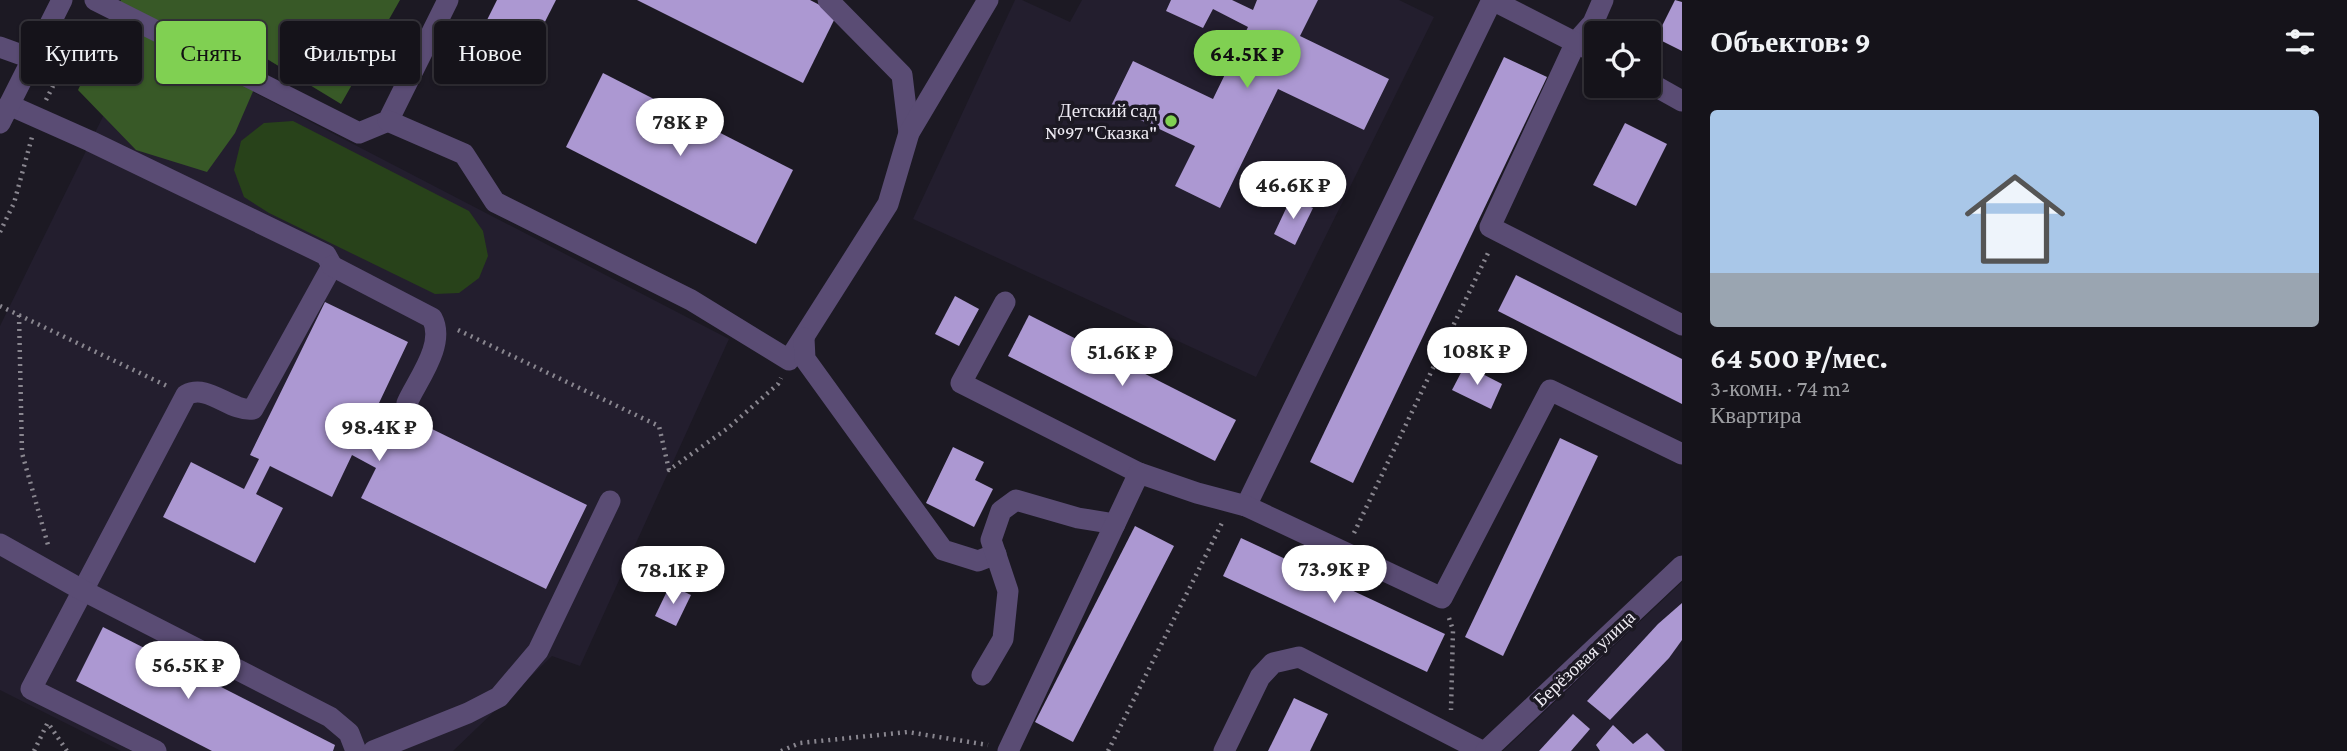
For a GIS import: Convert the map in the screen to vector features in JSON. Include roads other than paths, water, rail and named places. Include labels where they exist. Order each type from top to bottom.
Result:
[{"type":"street","points":[[52,21],[62,0]]},
{"type":"street","points":[[95,0],[359,134],[388,121],[447,0]]},
{"type":"street","points":[[828,0],[902,75],[909,134]]},
{"type":"street","points":[[388,121],[464,154],[495,202],[691,300],[789,360],[888,204],[909,134],[988,0]]},
{"type":"street","points":[[1239,503],[1492,0],[1584,46]]},
{"type":"street","points":[[1604,0],[1593,23],[1576,41],[1490,226],[1682,325]]},
{"type":"street","points":[[0,47],[21,55]]},
{"type":"street","points":[[21,82],[4,114],[90,141],[326,255],[332,266],[432,318],[437,327],[435,346],[407,402]]},
{"type":"street","points":[[1661,89],[1682,101]]},
{"type":"street","points":[[156,751],[31,689],[188,392],[202,391],[245,410],[253,409],[332,266]]},
{"type":"street","points":[[1005,302],[961,383],[1139,473],[1197,493],[1239,503],[1442,597],[1550,390],[1682,454]]},
{"type":"street","points":[[804,338],[805,359],[943,550],[978,561],[996,554]]},
{"type":"street","points":[[1009,750],[1139,473]]},
{"type":"street","points":[[982,675],[1003,639],[1008,591],[991,540],[1001,511],[1016,500],[1056,513],[1115,524]]},
{"type":"street","points":[[373,751],[468,713],[499,696],[538,651],[610,501]]},
{"type":"street","points":[[0,544],[82,590],[330,717],[349,733],[356,751]]},
{"type":"street","name":"Берёзовая улица","points":[[1484,751],[1682,566]]},
{"type":"street","points":[[1224,751],[1260,677],[1273,663],[1298,656],[1484,751]]},
{"type":"place","name":"Детский сад №97 \"Сказка\"","points":[[1171,121]]}]
